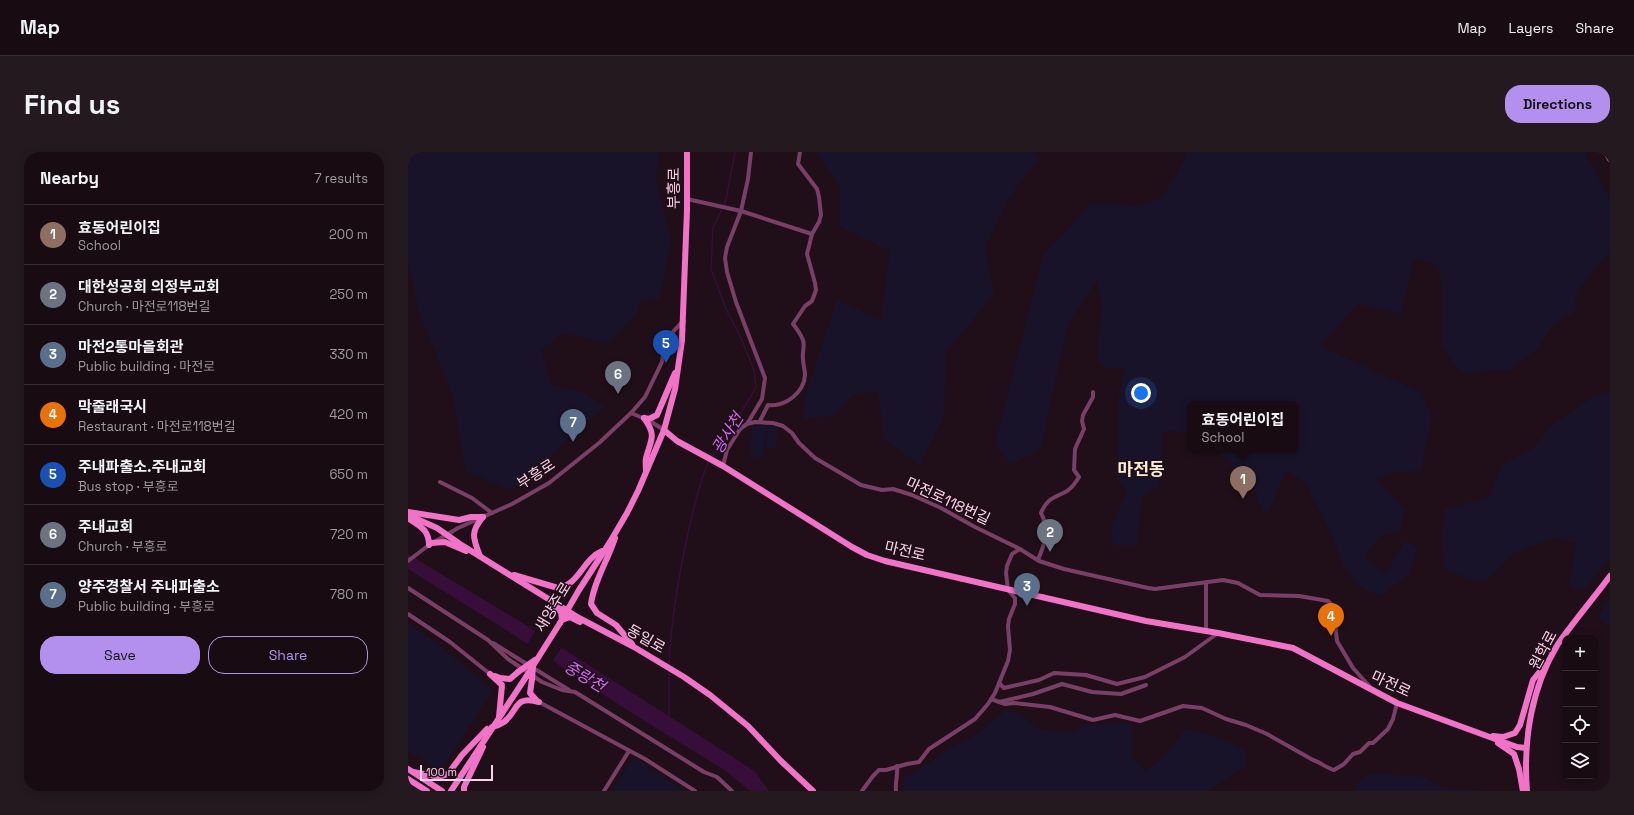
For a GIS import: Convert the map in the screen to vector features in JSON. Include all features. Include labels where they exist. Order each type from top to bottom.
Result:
[{"type":"street","name":"부흥로","points":[[664,430],[680,362],[684,321],[687,152]]},
{"type":"street","points":[[721,465],[727,450],[740,429],[747,424],[762,399],[765,378],[736,302],[727,272],[725,258],[748,179],[751,152]]},
{"type":"street","points":[[760,421],[768,405],[775,406],[784,403],[796,393],[800,388],[805,375],[803,358],[804,342],[793,324],[804,306],[812,301],[816,290],[807,254],[812,234],[821,215],[817,189],[798,164],[800,152]]},
{"type":"street","points":[[1606,152],[1610,159]]},
{"type":"street","points":[[687,199],[739,211],[812,234]]},
{"type":"street","name":"부흥로","points":[[408,561],[430,544],[447,534],[467,523],[512,504],[549,483],[599,443],[631,414],[645,397],[662,362],[665,337],[670,335],[684,321]]},
{"type":"street","points":[[644,418],[649,419],[657,416],[680,362]]},
{"type":"street","points":[[1038,560],[1047,532],[1047,526],[1041,513],[1043,508],[1052,498],[1072,488],[1079,477],[1074,470],[1075,449],[1083,434],[1083,415],[1093,397],[1093,392]]},
{"type":"street","name":"마전로","points":[[631,414],[644,418],[664,430],[684,445],[721,465],[838,539],[867,555],[885,561],[926,569],[1008,590],[1146,621],[1218,633],[1293,648],[1397,703],[1517,748],[1526,748]]},
{"type":"street","points":[[644,418],[650,425],[653,436],[645,459],[646,471]]},
{"type":"street","name":"마전로118번길","points":[[747,424],[760,421],[783,426],[792,433],[799,443],[815,458],[861,485],[882,490],[893,489],[912,495],[941,508],[1038,560],[1064,569],[1155,589],[1223,580],[1238,583],[1260,595],[1299,596],[1328,601],[1333,606],[1337,641],[1353,668],[1374,691]]},
{"type":"street","name":"새양주로","points":[[451,791],[498,718],[529,678],[535,661],[620,525],[638,491],[664,430]]},
{"type":"street","points":[[440,482],[472,498],[492,513]]},
{"type":"street","points":[[408,512],[459,520],[471,517],[484,517]]},
{"type":"street","points":[[408,516],[427,532],[430,544],[445,542],[483,558]]},
{"type":"street","points":[[408,516],[447,534]]},
{"type":"street","points":[[483,558],[474,542],[473,533],[484,517]]},
{"type":"street","points":[[620,525],[608,558],[593,590],[591,604],[597,612],[616,625],[634,647]]},
{"type":"street","name":"동일로","points":[[447,534],[483,558],[511,574],[527,586],[634,647],[684,677],[710,695],[748,726],[780,761],[813,791]]},
{"type":"street","points":[[862,791],[879,770],[886,770],[897,766],[920,762],[929,749],[975,719],[991,699],[1008,661],[1010,650],[1008,626],[1015,604],[1014,598],[1008,590],[1006,573],[1007,566],[1012,554],[1020,549]]},
{"type":"street","points":[[511,574],[558,588],[564,587],[575,580],[599,552],[604,550]]},
{"type":"street","name":"원학로","points":[[1526,748],[1527,734],[1533,706],[1549,661],[1558,644],[1610,576]]},
{"type":"street","points":[[1206,583],[1206,631]]},
{"type":"street","points":[[527,586],[561,612],[561,621],[570,617],[590,628],[613,636]]},
{"type":"street","points":[[408,588],[572,692],[704,772],[717,777],[732,791]]},
{"type":"street","points":[[408,614],[450,642],[502,685],[498,718],[462,755],[448,774],[436,776],[410,770]]},
{"type":"street","points":[[999,683],[1004,688],[1038,680],[1054,673],[1086,675],[1117,684],[1145,677],[1178,660],[1218,633]]},
{"type":"street","points":[[488,640],[508,659],[542,682],[572,692]]},
{"type":"street","points":[[490,674],[500,678],[510,679],[535,661]]},
{"type":"street","points":[[1475,732],[1503,737],[1515,733],[1520,725],[1533,680],[1549,661]]},
{"type":"street","points":[[529,678],[530,693],[539,702]]},
{"type":"street","points":[[998,702],[1033,694],[1062,684],[1092,692],[1121,694],[1146,685]]},
{"type":"street","points":[[464,791],[464,787],[492,728],[504,722],[521,702],[528,699],[539,702],[645,759],[695,791]]},
{"type":"street","points":[[991,699],[1004,704],[1014,703],[1050,707],[1093,720],[1115,715],[1140,721],[1183,706],[1202,708],[1226,719],[1246,725],[1267,734],[1318,762],[1325,768],[1334,770],[1344,764],[1353,754],[1360,752],[1369,743],[1374,743],[1383,734],[1393,719],[1397,703]]},
{"type":"street","points":[[1475,732],[1503,746],[1514,754],[1519,769],[1523,791]]},
{"type":"street","points":[[1526,748],[1527,791]]},
{"type":"street","points":[[604,791],[630,751]]},
{"type":"street","points":[[897,766],[898,774],[895,782],[898,791]]},
{"type":"street","points":[[410,770],[442,791]]},
{"type":"street","points":[[408,779],[427,791]]},
{"type":"street","points":[[801,780],[810,791]]},
{"type":"street","points":[[417,785],[420,791]]},
{"type":"shaded area","points":[[408,152],[659,152],[656,181],[671,239],[660,298],[640,301],[636,314],[608,344],[563,333],[541,350],[552,385],[584,393],[605,407],[560,446],[533,479],[510,490],[466,471],[452,392],[420,316],[408,261]]},
{"type":"shaded area","points":[[816,152],[1034,152],[1039,159],[1010,196],[985,248],[994,295],[946,351],[944,416],[920,465],[884,439],[878,391],[854,394],[833,416],[803,419],[805,396],[837,300],[881,320],[890,251],[839,226],[840,186]]},
{"type":"shaded area","points":[[1188,152],[1585,152],[1610,199],[1610,251],[1575,294],[1576,311],[1554,324],[1538,348],[1511,370],[1461,373],[1441,346],[1443,299],[1439,266],[1414,258],[1401,314],[1358,304],[1320,346],[1422,393],[1432,416],[1421,471],[1397,472],[1376,479],[1405,509],[1399,533],[1381,535],[1365,556],[1385,575],[1405,541],[1418,547],[1409,574],[1381,596],[1358,586],[1342,563],[1332,535],[1305,482],[1286,471],[1268,513],[1262,510],[1255,490],[1240,479],[1230,461],[1219,453],[1299,453],[1299,401],[1187,401],[1187,432],[1163,431],[1159,486],[1142,498],[1137,545],[1113,545],[1111,527],[1127,492],[1118,479],[1119,394],[1125,368],[1106,368],[1097,362],[1102,304],[1097,281],[1069,322],[1041,449],[1011,465],[995,443],[1043,256],[1091,204],[1139,205],[1160,199],[1176,175]]},
{"type":"shaded area","points":[[1610,391],[1610,559],[1583,591],[1569,585],[1576,543],[1555,538],[1514,553],[1485,582],[1474,581],[1444,569],[1442,537],[1445,509],[1490,497],[1501,465],[1533,448],[1550,427],[1594,396]]},
{"type":"shaded area","points":[[767,425],[763,458],[750,457],[752,426]]},
{"type":"shaded area","points":[[768,426],[779,426],[775,448],[766,448]]},
{"type":"shaded area","points":[[1610,596],[1610,627],[1598,618]]},
{"type":"shaded area","points":[[408,623],[438,644],[493,690],[443,767],[435,767],[408,751]]},
{"type":"shaded area","points":[[1006,710],[1020,714],[1039,730],[1072,732],[1088,725],[1120,722],[1133,724],[1132,759],[1145,771],[1163,757],[1186,728],[1244,748],[1247,765],[1208,791],[904,791],[904,778],[945,751],[979,733]]},
{"type":"shaded area","points":[[634,758],[685,791],[611,791]]},
{"type":"shaded area","points":[[1371,773],[1423,777],[1444,788],[1489,791],[1353,791],[1358,782]]},
{"type":"water","name":"중랑천","points":[[408,554],[521,622],[733,757],[755,772],[769,791],[750,791],[726,771],[624,708],[503,628],[408,569]]},
{"type":"pier","points":[[536,630],[562,647],[551,663],[526,646]]},
{"type":"waterway","name":"광사천","points":[[711,458],[756,387],[754,370],[741,338],[726,309],[711,269],[713,228],[726,200],[735,152]]},
{"type":"waterway","name":"광사천","points":[[669,665],[674,610],[683,556],[698,490],[709,461]]},
{"type":"waterway","name":"광사천","points":[[669,671],[669,717]]},
{"type":"place","name":"주내파출소.주내교회","points":[[666,363]]},
{"type":"place","name":"주내교회","points":[[618,394]]},
{"type":"place","name":"양주경찰서 주내파출소","points":[[573,442]]},
{"type":"place","name":"효동어린이집","points":[[1243,499]]},
{"type":"place","name":"대한성공회 의정부교회","points":[[1050,552]]},
{"type":"place","name":"마전2통마을회관","points":[[1027,606]]},
{"type":"place","name":"막줄래국시","points":[[1331,636]]},
{"type":"district","name":"마전동","points":[[1141,469]]}]
